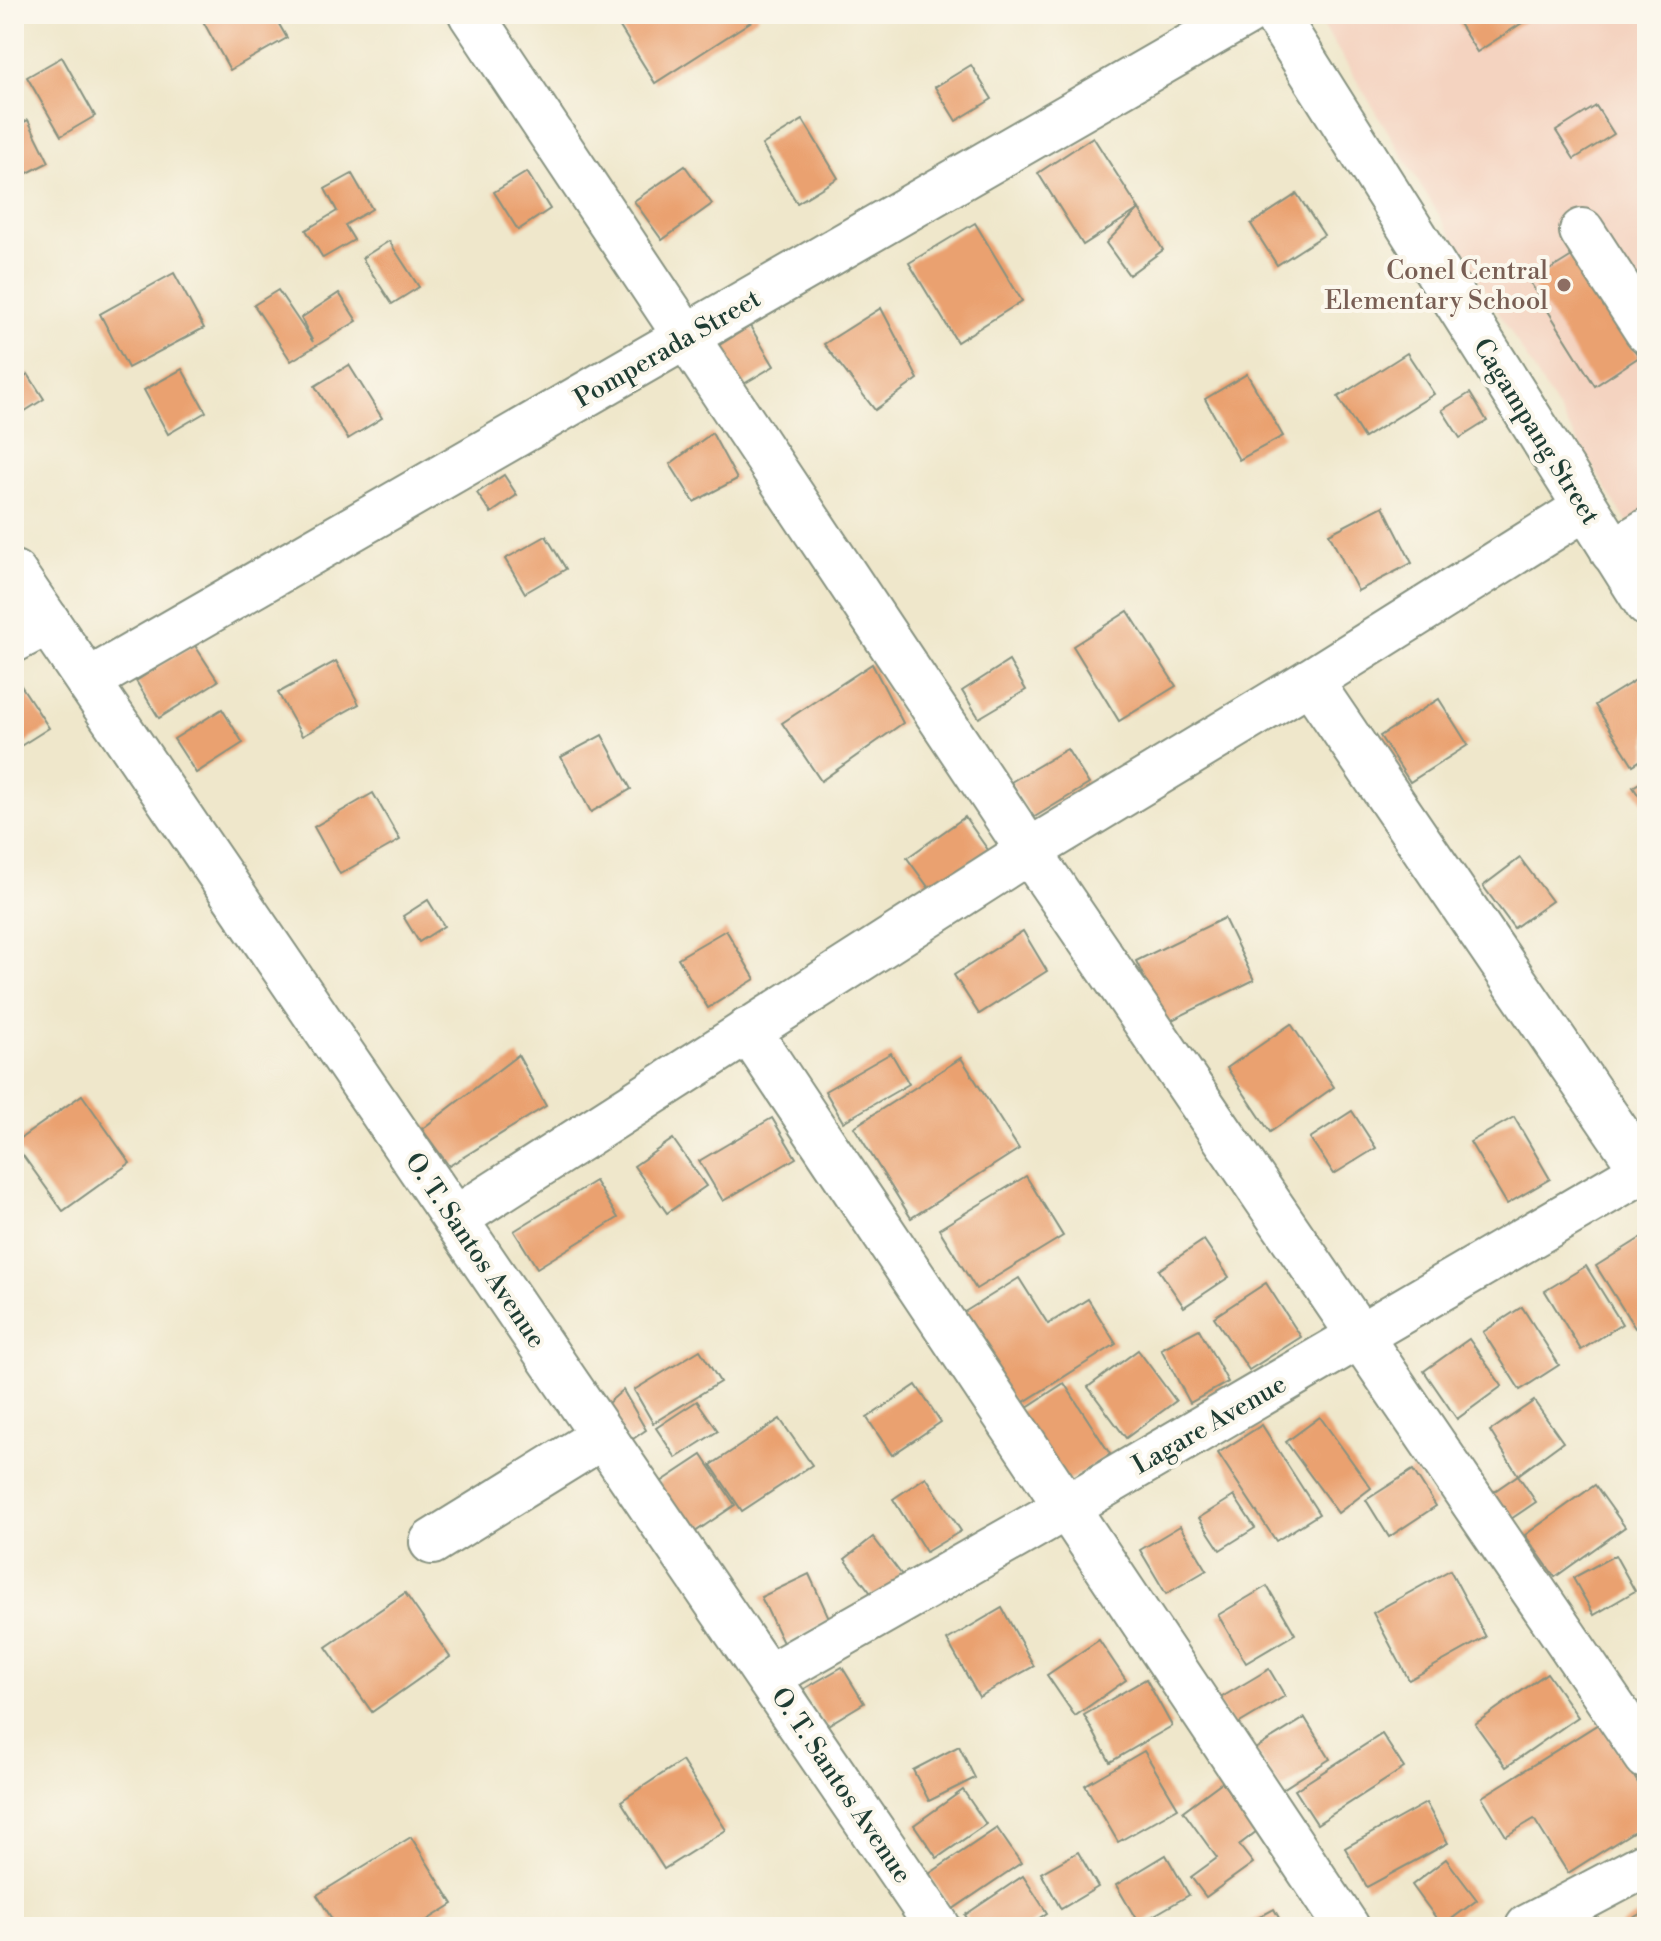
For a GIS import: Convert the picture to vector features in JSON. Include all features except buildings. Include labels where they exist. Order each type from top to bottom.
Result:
[{"type":"street","points":[[471,14],[1029,851],[1647,1757]]},
{"type":"street","name":"Pomperada Street","points":[[88,681],[1246,14]]},
{"type":"street","name":"Cagampang Street","points":[[1275,14],[1585,508],[1630,542],[1647,604]]},
{"type":"street","points":[[1582,231],[1647,331]]},
{"type":"street","points":[[455,1219],[1029,851],[1310,681],[1585,508]]},
{"type":"street","name":"O. T. Santos Avenue","points":[[14,573],[31,631],[88,681],[938,1927]]},
{"type":"street","points":[[1310,681],[1646,1172]]},
{"type":"street","points":[[748,1030],[1347,1927]]},
{"type":"street","name":"Lagare Avenue","points":[[768,1677],[1646,1172]]},
{"type":"street","points":[[432,1542],[603,1436]]},
{"type":"street","points":[[1528,1927],[1647,1864]]},
{"type":"shaded area","name":"Conel Central Elementary School","points":[[1316,14],[1647,14],[1647,555]]},
{"type":"place","name":"Conel Central Elementary School","points":[[1564,285]]}]
